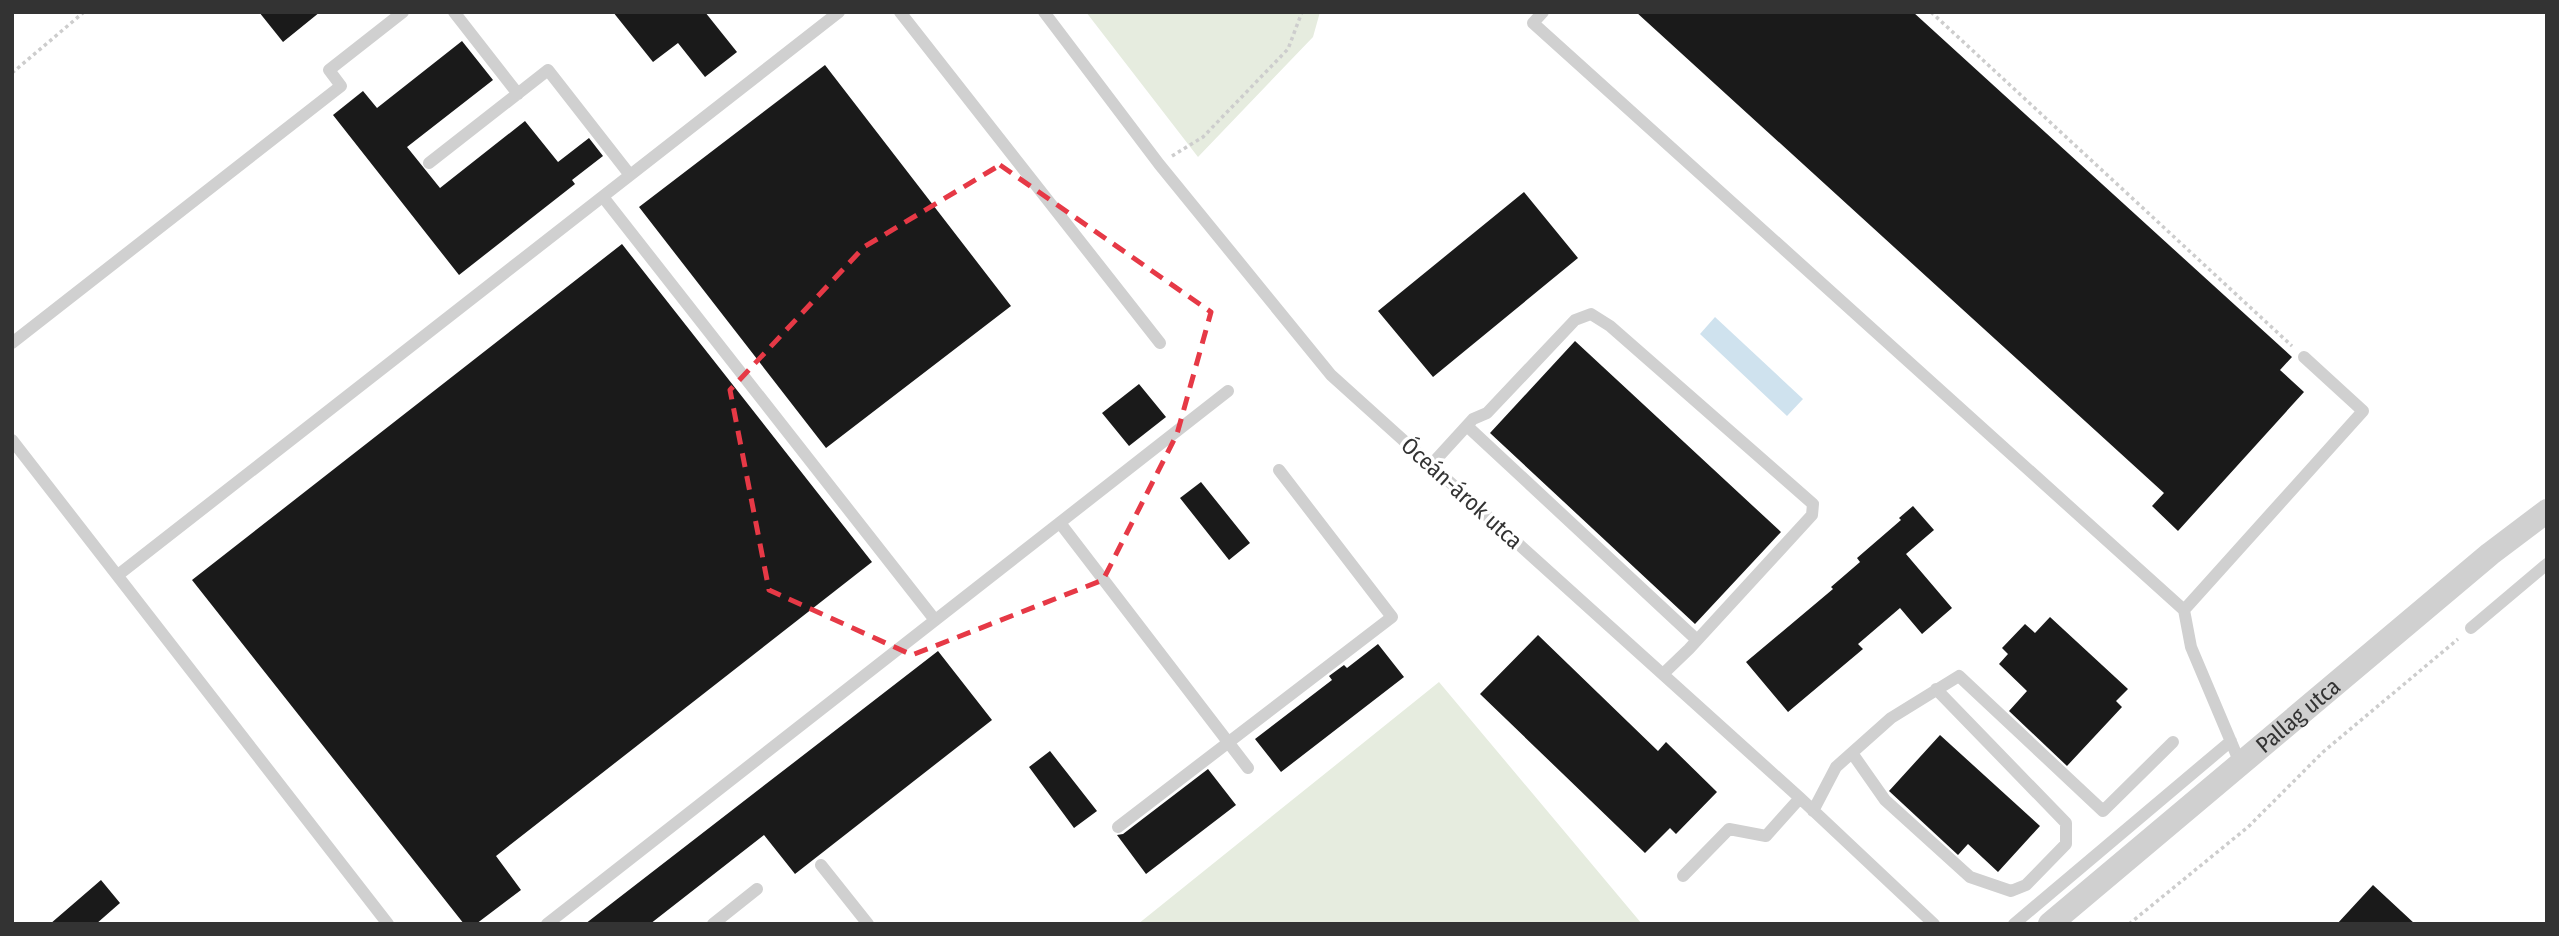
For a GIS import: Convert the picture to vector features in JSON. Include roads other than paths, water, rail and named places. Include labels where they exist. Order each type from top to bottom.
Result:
[{"type":"street","name":"Pallag utca","points":[[2050,924],[2490,554],[2547,511]]},
{"type":"lane","points":[[12,343],[341,86],[328,70],[403,12]]},
{"type":"lane","points":[[454,12],[518,94]]},
{"type":"lane","points":[[118,575],[839,12]]},
{"type":"lane","points":[[900,12],[1160,343]]},
{"type":"lane","name":"Óceán-árok utca","points":[[1044,12],[1159,164],[1331,375],[1800,798],[1934,924]]},
{"type":"lane","points":[[1543,12],[1533,23],[2184,610],[2191,648],[2241,764]]},
{"type":"lane","points":[[429,163],[548,70],[630,175]]},
{"type":"lane","points":[[603,197],[935,620]]},
{"type":"lane","points":[[1431,465],[1473,419],[1487,413],[1574,320],[1591,314],[1610,326],[1813,504],[1812,515],[1663,674]]},
{"type":"lane","points":[[2184,610],[2363,411],[2304,357]]},
{"type":"lane","points":[[547,924],[1228,391]]},
{"type":"lane","points":[[1467,426],[1697,640]]},
{"type":"lane","points":[[12,440],[388,924]]},
{"type":"lane","points":[[1118,827],[1392,617],[1279,470]]},
{"type":"lane","points":[[1060,523],[1248,768]]},
{"type":"lane","points":[[2471,628],[2547,564]]},
{"type":"lane","points":[[1813,811],[1836,767],[1891,718],[1959,676],[2103,811],[2174,742]]},
{"type":"lane","points":[[1852,753],[1885,800],[1970,877],[2011,891],[2026,885],[2066,844],[2066,823],[1936,689]]},
{"type":"lane","points":[[2014,924],[2231,740]]},
{"type":"lane","points":[[1683,876],[1729,828],[1766,836],[1800,798]]},
{"type":"lane","points":[[821,865],[868,924]]},
{"type":"lane","points":[[713,924],[757,888]]},
{"type":"water","points":[[1715,317],[1803,399],[1787,416],[1700,334]]}]
